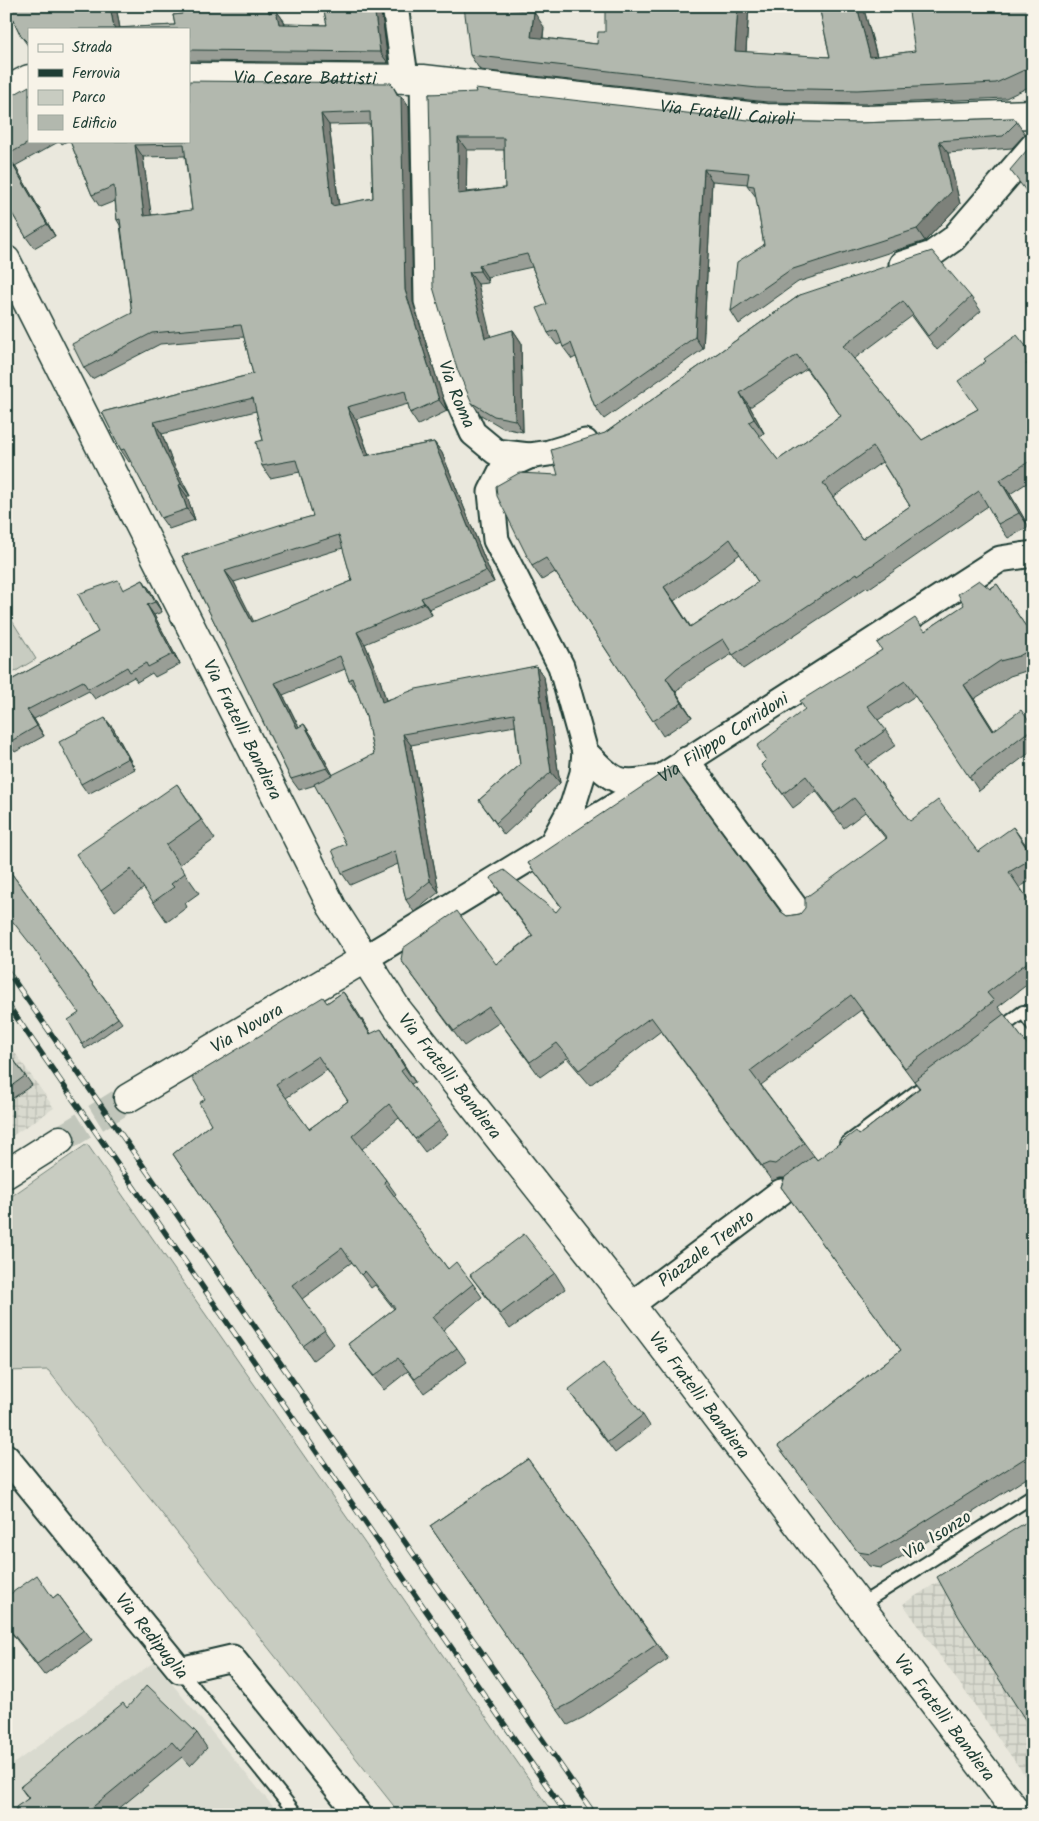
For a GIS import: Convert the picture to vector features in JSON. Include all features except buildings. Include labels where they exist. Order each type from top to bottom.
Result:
[{"type":"street","name":"Via Roma","points":[[395,6],[404,69],[416,79],[427,301],[452,386],[473,433],[496,452],[530,456]]},
{"type":"street","name":"Via Cesare Battisti","points":[[190,77],[416,79]]},
{"type":"street","name":"Via Fratelli Cairoli","points":[[416,79],[766,118],[867,120],[1031,116]]},
{"type":"street","points":[[6,91],[28,80]]},
{"type":"street","points":[[877,272],[932,254],[953,239],[1033,146]]},
{"type":"street","name":"Via Fratelli Bandiera","points":[[6,260],[332,907],[364,959],[397,1009],[631,1305],[1019,1815]]},
{"type":"street","points":[[552,844],[573,805],[583,773],[585,752],[561,666],[496,540],[491,492],[504,468],[530,456],[549,453],[605,436]]},
{"type":"street","name":"Via Filippo Corridoni","points":[[364,959],[660,777],[1000,559],[1033,554]]},
{"type":"street","points":[[585,752],[610,776],[622,783],[660,777]]},
{"type":"street","points":[[686,760],[802,917]]},
{"type":"street","name":"Via Novara","points":[[128,1098],[364,959]]},
{"type":"street","points":[[6,1174],[60,1140]]},
{"type":"street","name":"Piazzale Trento","points":[[631,1305],[785,1189]]},
{"type":"street","name":"Via Redipuglia","points":[[6,1457],[180,1670]]},
{"type":"street","points":[[180,1670],[232,1658],[359,1815]]},
{"type":"lane","points":[[984,1041],[1022,1012],[1033,1025]]},
{"type":"lane","points":[[836,1151],[929,1081]]},
{"type":"lane","name":"Via Isonzo","points":[[860,1605],[1033,1496]]},
{"type":"lane","name":"Via Redipuglia","points":[[180,1670],[297,1815]]},
{"type":"shaded area","points":[[6,1040],[54,1108],[6,1140]]},
{"type":"shaded area","points":[[1033,1522],[1033,1783],[1031,1784],[903,1604]]},
{"type":"shaded area","points":[[154,1662],[280,1815],[6,1815],[6,1769]]},
{"type":"green space","points":[[6,611],[36,659],[6,677]]},
{"type":"green space","points":[[87,1144],[554,1815],[401,1815],[48,1370],[6,1371],[6,1200]]},
{"type":"tunnel","points":[[60,1140],[128,1098]]},
{"type":"railway","points":[[6,969],[595,1815]]},
{"type":"railway","points":[[6,1002],[567,1815]]}]
